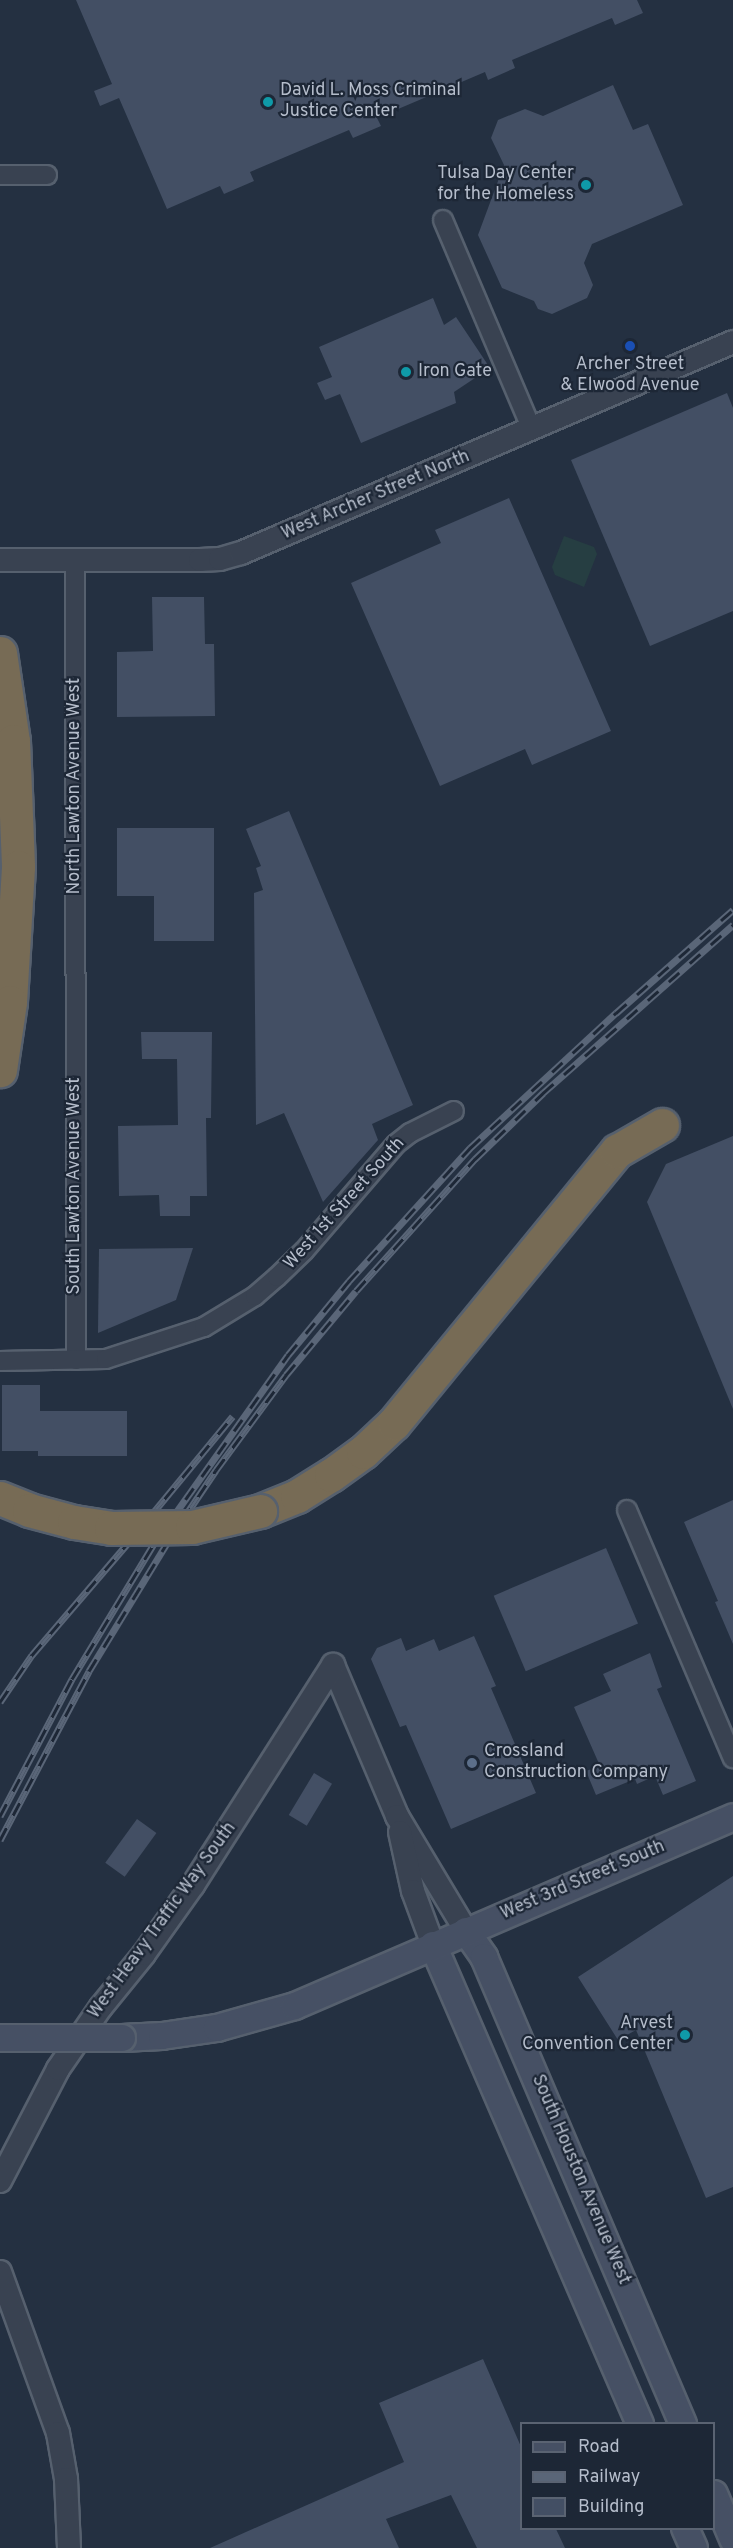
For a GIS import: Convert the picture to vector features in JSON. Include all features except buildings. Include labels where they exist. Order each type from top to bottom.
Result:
[{"type":"highway","points":[[0,704],[1,660]]},
{"type":"highway","points":[[0,1070],[10,1002],[18,867],[13,741],[1,660]]},
{"type":"highway","points":[[0,1498],[29,1510],[74,1522],[111,1528],[192,1527],[260,1511],[297,1496],[363,1452],[394,1423],[617,1151],[662,1125]]},
{"type":"main road","name":"West 3rd Street South","points":[[0,2038],[122,2038],[197,2032],[260,2017],[295,2006],[733,1817]]},
{"type":"main road","name":"South Houston Avenue West","points":[[466,1931],[492,1976],[682,2422]]},
{"type":"main road","name":"South Houston Avenue West","points":[[433,1945],[639,2422]]},
{"type":"main road","points":[[715,2496],[733,2539]]},
{"type":"main road","points":[[685,2530],[694,2548]]},
{"type":"street","points":[[0,175],[47,175]]},
{"type":"street","points":[[443,220],[532,430]]},
{"type":"street","name":"West Archer Street North","points":[[0,560],[220,559],[241,553],[733,342]]},
{"type":"street","name":"North Lawton Avenue West","points":[[75,560],[75,1012]]},
{"type":"street","name":"South Lawton Avenue West","points":[[75,1012],[76,1360]]},
{"type":"street","name":"West 1st Street South","points":[[0,1361],[106,1359],[204,1327],[255,1296],[304,1251],[396,1144],[410,1133],[454,1111]]},
{"type":"street","points":[[627,1510],[733,1758]]},
{"type":"street","name":"South Houston Avenue West","points":[[333,1665],[397,1816],[466,1931]]},
{"type":"street","name":"West Heavy Traffic Way South","points":[[1,2182],[58,2069],[101,2007],[144,1954],[193,1885],[333,1665]]},
{"type":"street","name":"South Houston Avenue West","points":[[397,1816],[413,1891],[433,1945]]},
{"type":"street","points":[[0,2272],[58,2433],[66,2479],[69,2548]]},
{"type":"green space","points":[[564,536],[594,547],[597,554],[584,587],[555,575],[552,567]]},
{"type":"railway","points":[[0,1816],[72,1679],[153,1545],[288,1355],[349,1281],[470,1148],[616,1013],[733,910]]},
{"type":"railway","points":[[0,1840],[89,1671],[167,1543],[216,1470],[286,1375],[356,1291],[475,1159],[543,1093],[733,925]]},
{"type":"railway","points":[[0,1702],[32,1655],[233,1416]]},
{"type":"place","name":"David L. Moss Criminal Justice Center","points":[[268,102]]},
{"type":"place","name":"Tulsa Day Center for the Homeless","points":[[586,185]]},
{"type":"place","name":"Archer Street & Elwood Avenue","points":[[630,346]]},
{"type":"place","name":"Iron Gate","points":[[406,372]]},
{"type":"place","name":"Crossland Construction Company","points":[[472,1763]]},
{"type":"place","name":"Arvest Convention Center","points":[[685,2035]]}]
